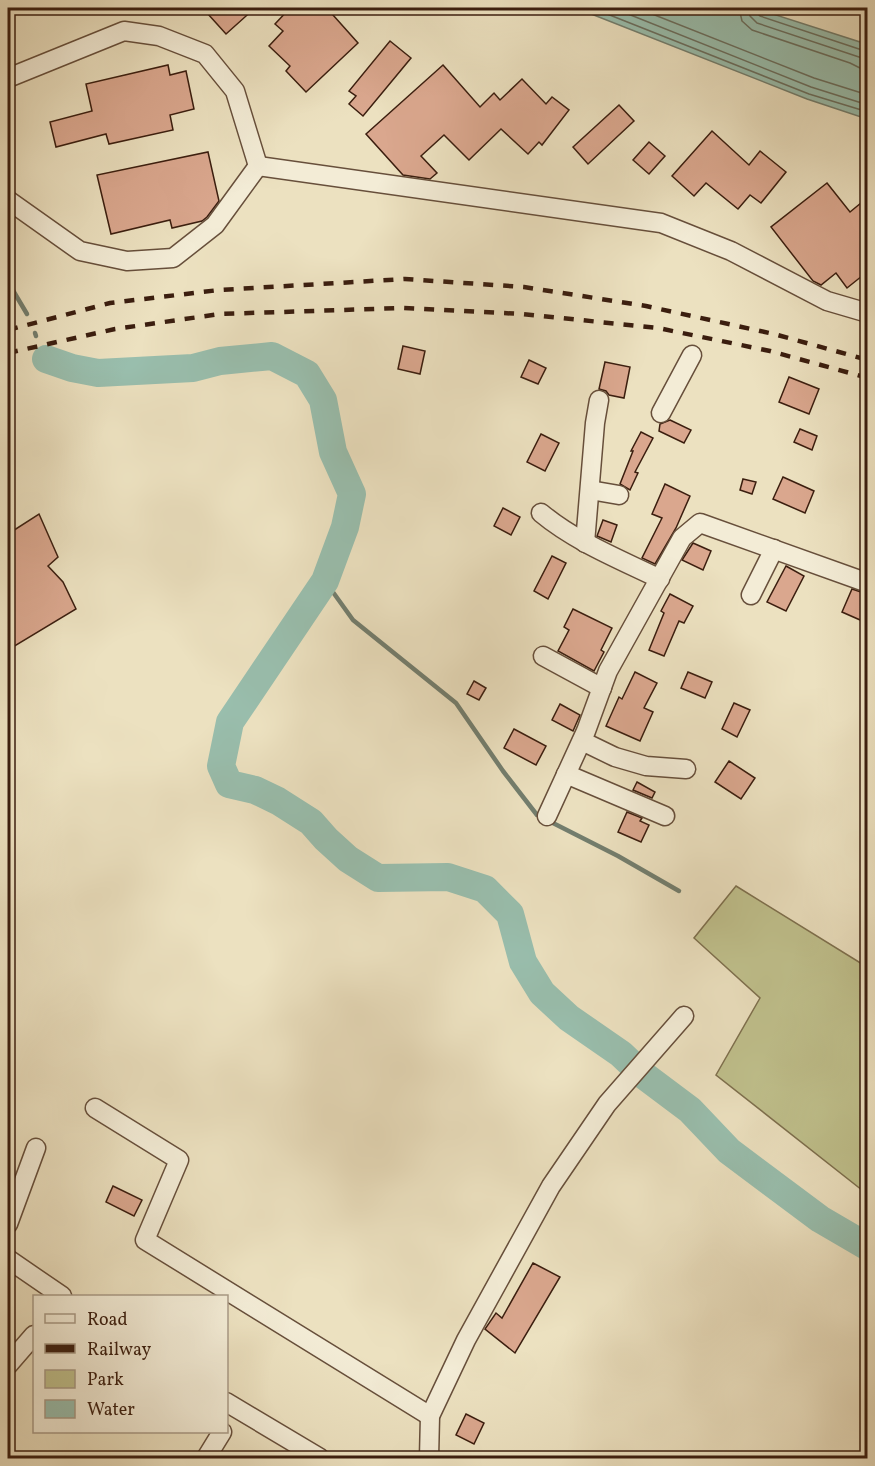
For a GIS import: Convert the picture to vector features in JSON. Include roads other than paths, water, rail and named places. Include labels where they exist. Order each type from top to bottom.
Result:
[{"type":"street","points":[[8,78],[124,31],[159,36],[205,54],[235,91],[258,166]]},
{"type":"street","points":[[8,200],[80,251],[127,261],[173,258],[215,225],[258,166]]},
{"type":"street","points":[[258,166],[661,223],[731,251],[827,301],[867,313]]},
{"type":"street","points":[[661,413],[692,355]]},
{"type":"street","points":[[585,543],[599,400]]},
{"type":"street","points":[[590,490],[619,495]]},
{"type":"street","points":[[541,513],[555,525],[585,543],[660,579]]},
{"type":"street","points":[[547,816],[582,741],[608,671],[682,538],[700,523],[867,583]]},
{"type":"street","points":[[751,595],[774,549]]},
{"type":"street","points":[[543,656],[602,688]]},
{"type":"street","points":[[582,741],[615,757],[646,766],[686,769]]},
{"type":"street","points":[[566,774],[665,816]]},
{"type":"street","points":[[429,1458],[430,1416],[466,1340],[550,1186],[607,1104],[684,1016]]},
{"type":"street","points":[[95,1108],[179,1160],[145,1240],[430,1416]]},
{"type":"street","points":[[8,1224],[36,1148]]},
{"type":"street","points":[[8,1259],[61,1295]]},
{"type":"street","points":[[8,1365],[33,1336]]},
{"type":"street","points":[[231,1405],[320,1458]]},
{"type":"street","points":[[206,1458],[221,1433]]},
{"type":"water","points":[[576,8],[754,8],[860,42],[867,48],[867,119],[807,99]]},
{"type":"waterway","points":[[8,282],[27,314]]},
{"type":"waterway","points":[[46,359],[72,368],[98,373],[193,368],[220,361],[272,356],[307,374],[323,400],[333,452],[352,494],[345,527],[325,581],[230,722],[221,766],[229,784],[255,790],[278,801],[311,822],[348,859],[378,878],[448,877],[485,889],[510,914],[523,962],[542,993],[569,1018],[621,1054],[642,1074],[690,1110],[729,1151],[820,1219],[868,1247]]},
{"type":"waterway","points":[[319,595],[325,581],[353,620],[456,703],[503,771],[537,815],[542,817]]},
{"type":"waterway","points":[[549,821],[618,856],[679,891]]},
{"type":"railway","points":[[8,330],[110,303],[219,290],[405,279],[524,287],[646,306],[774,334],[868,360]]},
{"type":"railway","points":[[8,353],[115,329],[220,314],[402,308],[522,314],[658,328],[770,351],[868,378]]}]
